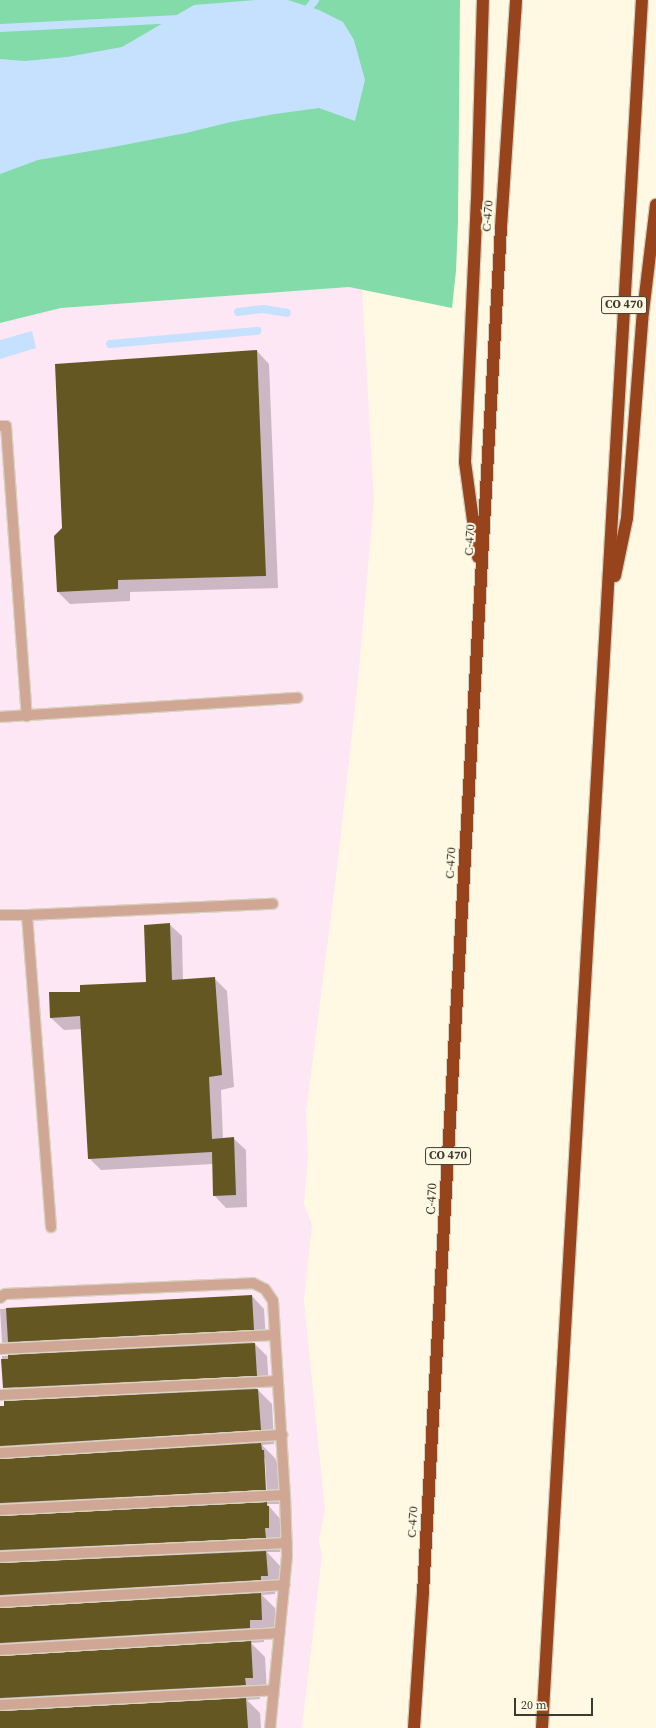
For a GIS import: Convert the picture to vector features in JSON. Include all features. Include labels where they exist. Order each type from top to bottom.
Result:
[{"type":"highway","points":[[482,584],[465,462],[477,207],[483,0]]},
{"type":"highway","name":"C-470","points":[[414,1728],[516,0]]},
{"type":"highway","name":"CO 470","points":[[542,1728],[642,0]]},
{"type":"highway","points":[[607,611],[627,518],[642,320],[656,205]]},
{"type":"lane","points":[[0,426],[6,426],[27,716]]},
{"type":"lane","points":[[0,717],[297,698]]},
{"type":"lane","points":[[0,915],[273,904]]},
{"type":"lane","points":[[26,915],[51,1227]]},
{"type":"lane","points":[[0,1298],[5,1294],[253,1283],[266,1289],[273,1301],[282,1435],[287,1543],[270,1728]]},
{"type":"lane","points":[[0,1349],[275,1335]]},
{"type":"lane","points":[[0,1395],[278,1381]]},
{"type":"lane","points":[[0,1453],[282,1435]]},
{"type":"lane","points":[[0,1510],[285,1495]]},
{"type":"lane","points":[[0,1557],[287,1543]]},
{"type":"lane","points":[[0,1602],[284,1585]]},
{"type":"lane","points":[[0,1650],[279,1633]]},
{"type":"lane","points":[[0,1705],[273,1690]]},
{"type":"shaded area","points":[[349,287],[362,288],[374,500],[358,681],[337,869],[306,1113],[308,1157],[304,1204],[312,1225],[304,1301],[325,1510],[319,1540],[322,1556],[302,1728],[0,1728],[0,323],[61,308]]},
{"type":"green space","points":[[0,0],[460,0],[458,222],[456,271],[452,308],[349,287],[61,308],[0,323]]},
{"type":"water","points":[[257,0],[288,0],[319,10],[343,22],[354,40],[365,80],[355,121],[319,108],[275,114],[231,122],[186,133],[38,160],[0,174],[0,59],[25,61],[67,57],[122,47],[194,5]]},
{"type":"water","points":[[32,331],[36,348],[0,359],[0,340]]},
{"type":"building","points":[[257,350],[266,576],[118,580],[118,589],[57,592],[54,536],[62,528],[55,364]]},
{"type":"building","points":[[170,923],[172,980],[215,977],[222,1075],[209,1077],[212,1139],[234,1137],[236,1195],[213,1196],[212,1152],[88,1159],[80,1016],[50,1018],[49,992],[80,992],[80,985],[146,982],[144,925]]},
{"type":"building","points":[[252,1295],[254,1330],[8,1342],[6,1308]]},
{"type":"building","points":[[255,1343],[257,1376],[3,1388],[1,1359],[8,1359],[8,1355]]},
{"type":"building","points":[[258,1389],[261,1430],[0,1446],[0,1406],[4,1406],[4,1401]]},
{"type":"building","points":[[261,1443],[262,1450],[264,1450],[266,1490],[0,1503],[0,1459]]},
{"type":"building","points":[[267,1502],[267,1506],[269,1506],[269,1528],[265,1528],[266,1538],[0,1550],[0,1516]]},
{"type":"building","points":[[266,1551],[268,1576],[261,1576],[261,1580],[0,1595],[0,1563]]},
{"type":"building","points":[[261,1593],[262,1620],[250,1620],[250,1628],[0,1643],[0,1608]]},
{"type":"building","points":[[251,1641],[253,1678],[245,1678],[246,1685],[0,1698],[0,1656]]},
{"type":"building","points":[[246,1698],[248,1728],[0,1728],[0,1711]]},
{"type":"waterway","points":[[303,15],[315,0]]},
{"type":"waterway","points":[[0,28],[179,19]]},
{"type":"waterway","points":[[238,312],[263,309],[287,313]]},
{"type":"waterway","points":[[110,344],[257,331]]}]
